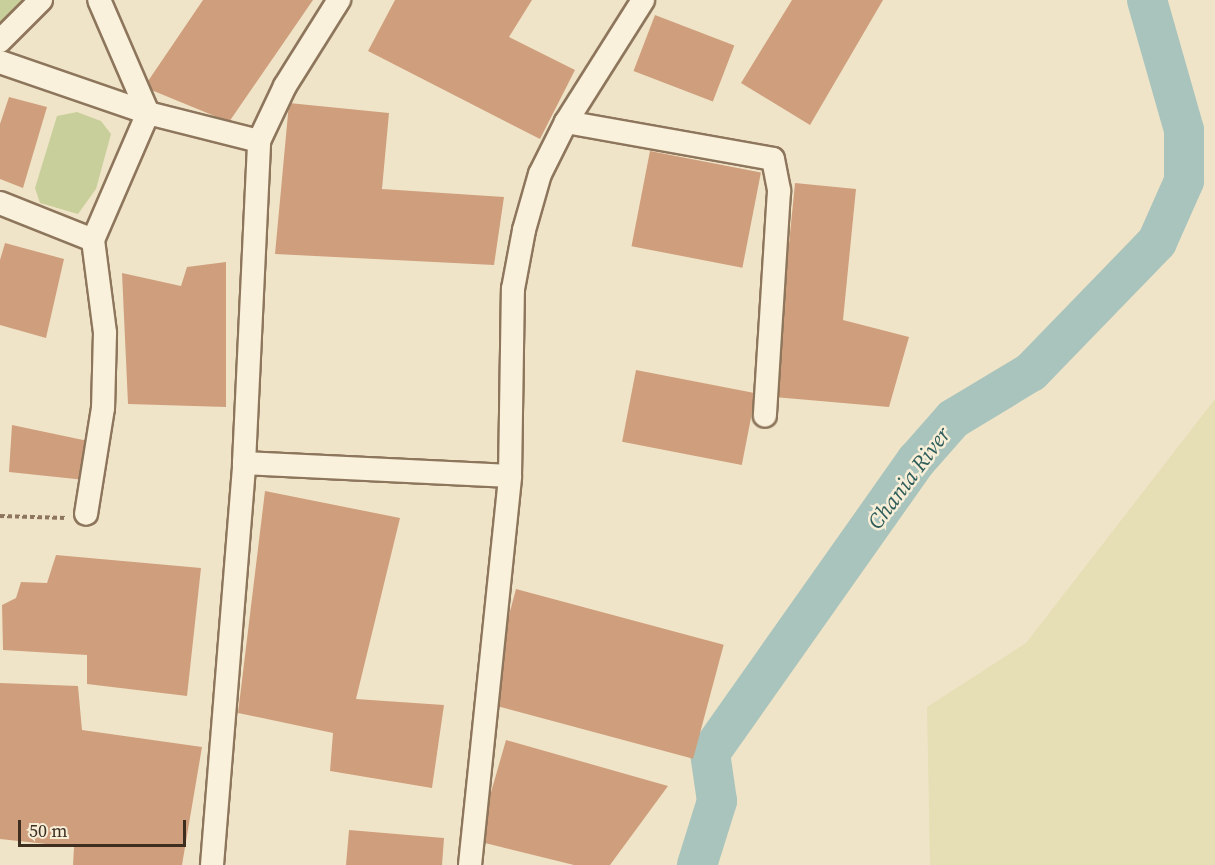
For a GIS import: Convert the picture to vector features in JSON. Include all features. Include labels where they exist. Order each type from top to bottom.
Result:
[{"type":"street","points":[[0,41],[41,0]]},
{"type":"street","points":[[86,514],[102,408],[105,333],[93,240],[148,113],[99,0]]},
{"type":"street","points":[[212,865],[244,463],[259,141],[285,86],[339,0]]},
{"type":"street","points":[[470,865],[510,476],[513,289],[540,174],[566,122],[643,0]]},
{"type":"street","points":[[0,62],[148,113],[259,141]]},
{"type":"street","points":[[566,122],[773,159],[779,191],[765,416]]},
{"type":"street","points":[[0,203],[93,240]]},
{"type":"street","points":[[244,463],[510,476]]},
{"type":"path","points":[[0,516],[79,519],[86,514]]},
{"type":"shaded area","points":[[1215,399],[1215,865],[930,865],[927,707],[1026,643]]},
{"type":"green space","points":[[0,0],[34,0],[0,41]]},
{"type":"green space","points":[[77,112],[101,121],[111,134],[96,189],[78,214],[40,203],[35,188],[57,116]]},
{"type":"building","points":[[203,0],[313,0],[229,122],[144,87]]},
{"type":"building","points":[[395,0],[532,0],[509,37],[575,70],[540,139],[368,51]]},
{"type":"building","points":[[792,0],[883,0],[810,125],[741,83]]},
{"type":"building","points":[[655,15],[734,45],[713,101],[633,71]]},
{"type":"building","points":[[9,97],[47,107],[23,188],[0,179],[0,124]]},
{"type":"building","points":[[289,103],[389,113],[382,189],[504,197],[494,265],[275,254]]},
{"type":"building","points":[[650,151],[761,173],[742,268],[631,246]]},
{"type":"building","points":[[795,183],[856,189],[843,320],[909,337],[889,407],[774,397]]},
{"type":"building","points":[[5,243],[64,259],[46,338],[0,325],[0,260]]},
{"type":"building","points":[[226,262],[226,407],[128,404],[122,273],[181,286],[187,267]]},
{"type":"building","points":[[636,370],[756,393],[742,465],[622,442]]},
{"type":"building","points":[[12,425],[88,441],[85,480],[9,472]]},
{"type":"building","points":[[265,491],[400,518],[356,699],[444,705],[432,788],[330,771],[333,733],[238,713]]},
{"type":"building","points":[[56,555],[201,568],[187,696],[87,684],[87,655],[3,650],[2,605],[16,598],[21,582],[47,583]]},
{"type":"building","points":[[516,589],[724,645],[693,759],[485,703]]},
{"type":"building","points":[[0,683],[78,686],[82,730],[202,747],[182,865],[73,865],[74,847],[0,839]]},
{"type":"building","points":[[506,740],[668,786],[610,865],[574,865],[477,841]]},
{"type":"building","points":[[349,830],[444,838],[442,865],[346,865]]},
{"type":"waterway","name":"Chania River","points":[[697,865],[717,801],[710,753],[917,460],[953,419],[1031,372],[1157,242],[1184,181],[1184,130],[1147,0]]}]
